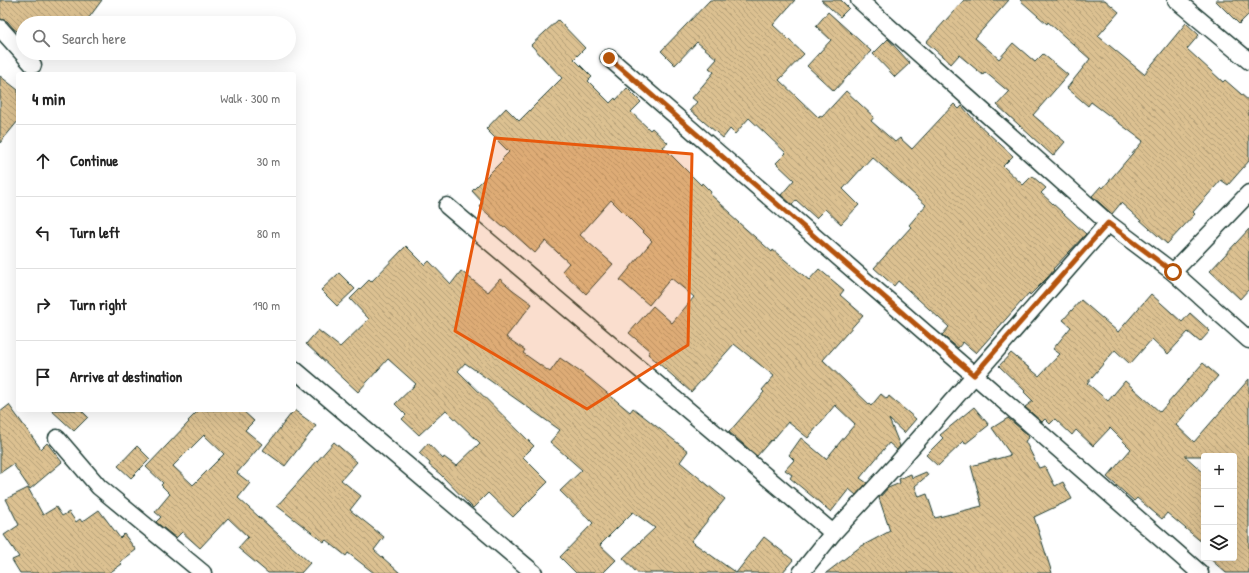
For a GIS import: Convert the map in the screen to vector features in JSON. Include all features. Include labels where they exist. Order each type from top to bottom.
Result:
[{"type":"street","points":[[859,0],[1108,223],[1173,272],[1249,340]]},
{"type":"street","points":[[1176,0],[1249,61]]},
{"type":"street","points":[[0,28],[16,46]]},
{"type":"street","points":[[609,58],[1200,573]]},
{"type":"street","points":[[29,60],[33,65]]},
{"type":"street","points":[[1173,272],[1249,193]]},
{"type":"street","points":[[447,206],[833,533]]},
{"type":"street","points":[[801,573],[833,533],[896,465],[1108,223]]},
{"type":"street","points":[[296,372],[534,573]]},
{"type":"street","points":[[57,438],[99,487],[203,573]]},
{"type":"highlighted area","points":[[495,138],[692,154],[688,345],[587,409],[455,331]]},
{"type":"building","points":[[0,0],[102,0],[90,16],[16,16],[16,30],[7,21],[0,19]]},
{"type":"building","points":[[710,0],[795,0],[773,25],[804,54],[779,80],[819,118],[820,116],[822,117],[846,91],[874,117],[871,121],[895,142],[900,138],[912,149],[954,104],[959,109],[962,106],[976,122],[1013,156],[1003,166],[1023,185],[1032,176],[1046,188],[1041,193],[1086,234],[1053,269],[1054,270],[1048,277],[1030,295],[1029,293],[976,353],[963,342],[958,348],[942,335],[949,327],[898,281],[894,286],[874,268],[911,227],[909,225],[926,205],[872,157],[843,189],[859,205],[841,224],[825,209],[816,218],[796,200],[792,205],[781,195],[794,180],[776,163],[786,153],[749,118],[735,134],[730,129],[723,138],[690,110],[697,102],[692,98],[714,72],[709,68],[717,59],[697,42],[675,65],[661,51]]},
{"type":"building","points":[[821,0],[841,0],[849,8],[840,17]]},
{"type":"building","points":[[964,0],[1009,0],[975,38],[999,59],[1013,43],[1035,62],[1043,54],[1068,75],[1033,115],[1065,142],[1053,156],[997,105],[1009,92],[985,72],[983,75],[959,55],[951,64],[926,42]]},
{"type":"building","points":[[1020,0],[1105,0],[1119,12],[1098,36],[1144,74],[1186,23],[1199,35],[1187,49],[1223,82],[1225,80],[1249,101],[1249,161],[1228,185],[1221,180],[1193,212],[1195,214],[1167,244],[1121,203],[1112,214],[1092,196],[1101,186],[1103,188],[1143,141],[1091,102],[1088,106],[1067,88],[1090,59],[1048,22],[1047,24]]},
{"type":"building","points":[[1215,0],[1249,0],[1249,14],[1239,24]]},
{"type":"building","points":[[828,12],[871,51],[834,91],[807,66],[831,40],[816,26]]},
{"type":"building","points":[[558,20],[585,48],[574,59],[592,77],[588,81],[610,103],[615,98],[616,100],[627,88],[641,102],[631,112],[650,130],[652,128],[668,143],[663,147],[701,185],[702,183],[711,192],[710,194],[731,213],[730,215],[772,252],[773,250],[809,280],[819,269],[844,290],[840,295],[863,315],[823,360],[871,406],[881,394],[887,399],[889,396],[916,419],[904,433],[889,419],[900,446],[897,450],[889,443],[860,478],[867,483],[856,495],[849,489],[831,512],[790,478],[792,475],[785,470],[794,460],[789,455],[801,438],[826,459],[855,424],[835,405],[808,438],[788,422],[757,456],[729,432],[764,392],[762,390],[774,376],[734,344],[691,392],[648,354],[650,351],[629,333],[653,306],[672,323],[694,297],[671,278],[649,305],[620,280],[652,241],[611,200],[580,235],[613,264],[586,294],[562,271],[569,263],[545,241],[535,253],[505,226],[504,228],[480,207],[483,203],[472,191],[509,152],[486,129],[506,108],[519,121],[562,78],[531,45]]},
{"type":"building","points":[[888,39],[910,63],[895,77],[873,54]]},
{"type":"building","points":[[0,76],[16,88],[16,123],[0,143]]},
{"type":"building","points":[[1249,229],[1249,289],[1240,299],[1210,271]]},
{"type":"building","points":[[406,246],[425,265],[429,261],[451,284],[461,271],[488,292],[500,279],[532,304],[506,337],[525,350],[523,353],[550,372],[560,358],[589,378],[630,412],[633,408],[688,451],[680,462],[725,499],[691,541],[736,573],[637,573],[623,558],[655,528],[633,512],[600,545],[616,560],[603,573],[576,573],[560,557],[593,523],[560,491],[582,470],[550,442],[560,430],[465,363],[458,371],[534,446],[523,457],[548,482],[513,517],[488,493],[473,508],[440,474],[429,465],[430,463],[419,453],[428,443],[443,459],[444,457],[456,466],[480,443],[446,410],[419,435],[402,419],[406,415],[395,404],[416,384],[388,359],[358,392],[306,344],[318,330],[340,347],[369,319],[350,299],[369,280],[371,282]]},
{"type":"building","points":[[339,273],[355,289],[337,306],[321,290]]},
{"type":"building","points":[[1151,294],[1182,322],[1190,313],[1210,331],[1200,342],[1188,332],[1168,354],[1152,339],[1130,364],[1115,350],[1087,383],[1108,401],[1125,381],[1160,412],[1203,363],[1218,376],[1176,425],[1194,442],[1249,379],[1249,573],[1226,573],[1212,561],[1237,561],[1237,453],[1201,453],[1201,456],[1185,456],[1201,470],[1201,541],[1167,513],[1162,519],[1137,498],[1134,501],[1107,477],[1131,449],[1110,428],[1093,446],[1076,430],[1072,435],[1055,419],[1050,424],[1045,419],[1042,422],[1025,407],[1033,401],[1024,392],[1025,391],[999,366],[1011,353],[1039,376],[1060,354],[1053,349],[1071,327],[1063,320],[1081,300],[1118,332]]},
{"type":"building","points":[[9,405],[41,449],[47,443],[62,462],[30,489],[13,464],[0,473],[0,412]]},
{"type":"building","points":[[974,407],[989,425],[965,444],[964,441],[938,466],[926,455],[943,438],[940,435]]},
{"type":"building","points":[[296,411],[316,426],[285,466],[263,450],[292,412]]},
{"type":"building","points":[[53,412],[83,412],[88,417],[74,431]]},
{"type":"building","points":[[197,412],[244,412],[254,421],[245,430],[262,444],[237,473],[250,483],[238,498],[310,563],[301,573],[268,573],[238,548],[248,537],[228,518],[200,548],[182,532],[176,538],[156,522],[161,517],[155,512],[170,494],[161,485],[163,483],[146,467],[189,422],[188,421]],"holes":[[[204,435],[224,454],[193,485],[173,466]]]},
{"type":"building","points":[[1008,418],[1028,435],[1029,438],[1025,441],[1039,468],[1045,466],[1055,486],[1063,482],[1072,499],[1034,517],[1052,573],[826,573],[860,547],[890,531],[879,498],[888,488],[900,483],[899,479],[911,474],[912,478],[926,472],[928,475],[915,486],[919,497],[927,494],[935,518],[982,506],[971,466],[1011,455],[992,428]]},
{"type":"building","points":[[334,442],[357,462],[341,480],[361,496],[350,510],[384,537],[374,550],[400,573],[374,573],[348,553],[346,556],[326,540],[324,542],[277,506]]},
{"type":"building","points":[[137,446],[150,459],[131,478],[118,466]]},
{"type":"building","points":[[28,488],[43,515],[56,507],[62,516],[69,512],[76,522],[80,519],[82,522],[99,510],[120,538],[124,534],[136,550],[120,562],[122,564],[109,573],[20,573],[12,560],[19,557],[4,535],[19,525],[6,499]]},
{"type":"building","points":[[764,537],[793,560],[782,573],[736,573]]},
{"type":"route","points":[[609,58],[974,375],[1108,223],[1173,272]]}]
